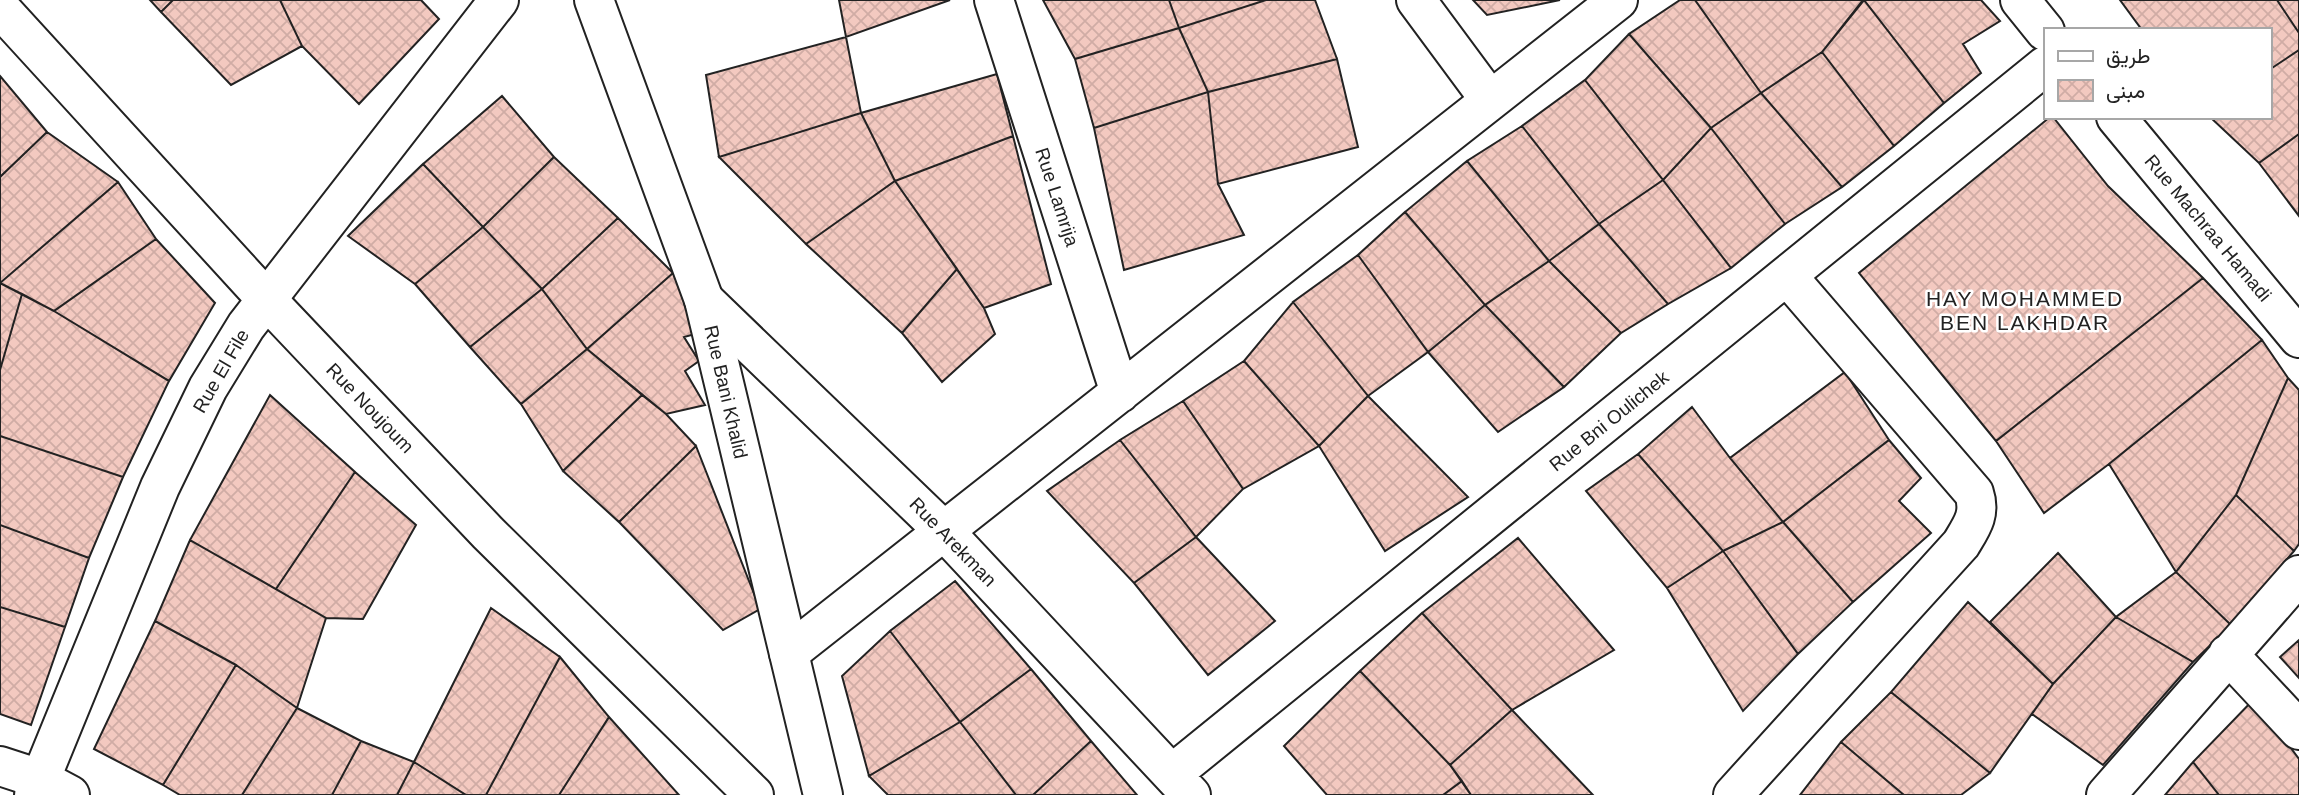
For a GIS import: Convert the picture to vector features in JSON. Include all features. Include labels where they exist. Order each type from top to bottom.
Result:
[{"type":"street","name":"Rue El File","points":[[48,790],[159,487],[225,358],[499,0]]},
{"type":"street","name":"Rue Bani Khalid","points":[[594,0],[704,300],[823,795]]},
{"type":"street","name":"Rue Lamrija","points":[[994,0],[1120,393]]},
{"type":"street","points":[[1416,0],[1490,100]]},
{"type":"street","points":[[789,653],[1618,0]]},
{"type":"street","points":[[2020,0],[2044,30]]},
{"type":"street","name":"Rue Noujoum","points":[[0,8],[267,300],[488,533],[754,795]]},
{"type":"street","name":"Rue Bni Oulichek","points":[[1181,785],[1788,276],[2044,67]]},
{"type":"street","name":"Rue Machraa Hamadi","points":[[2118,119],[2299,338]]},
{"type":"street","points":[[1733,795],[1961,544],[1976,516],[1974,493],[1788,276]]},
{"type":"street","name":"Rue Arekman","points":[[704,300],[945,532],[1181,785]]},
{"type":"street","points":[[2106,795],[2299,575]]},
{"type":"street","points":[[2228,654],[2299,730]]},
{"type":"street","points":[[0,766],[48,790]]},
{"type":"building","points":[[150,0],[173,0],[161,12]]},
{"type":"building","points":[[173,0],[280,0],[302,46],[231,85],[161,12]]},
{"type":"building","points":[[280,0],[421,0],[439,19],[359,104],[302,46]]},
{"type":"building","points":[[839,0],[950,0],[846,37]]},
{"type":"building","points":[[1043,0],[1169,0],[1179,28],[1075,59]]},
{"type":"building","points":[[1169,0],[1266,0],[1179,28]]},
{"type":"building","points":[[1266,0],[1315,0],[1337,59],[1208,92],[1179,28]]},
{"type":"building","points":[[1473,0],[1560,0],[1487,15]]},
{"type":"building","points":[[1680,0],[1695,0],[1761,93],[1711,128],[1629,34]]},
{"type":"building","points":[[1695,0],[1863,0],[1822,52],[1761,93]]},
{"type":"building","points":[[1864,0],[1981,0],[2000,21],[1963,44],[1981,73],[1944,103]]},
{"type":"building","points":[[1864,0],[1944,103],[1894,146],[1822,52]]},
{"type":"building","points":[[2120,0],[2277,0],[2299,33],[2299,50],[2271,69],[2271,28],[2141,28]]},
{"type":"building","points":[[2277,0],[2299,0],[2299,33]]},
{"type":"building","points":[[1179,28],[1208,92],[1094,128],[1075,59]]},
{"type":"building","points":[[1629,34],[1711,128],[1663,180],[1585,80]]},
{"type":"building","points":[[846,37],[861,113],[719,157],[706,75]]},
{"type":"building","points":[[2299,50],[2299,134],[2259,163],[2212,119],[2271,119],[2271,69]]},
{"type":"building","points":[[1822,52],[1894,146],[1842,187],[1761,93]]},
{"type":"building","points":[[1337,59],[1358,147],[1218,184],[1208,92]]},
{"type":"building","points":[[997,74],[1013,136],[895,181],[861,113]]},
{"type":"building","points":[[0,76],[47,132],[0,177]]},
{"type":"building","points":[[1585,80],[1663,180],[1599,224],[1522,126]]},
{"type":"building","points":[[1208,92],[1218,184],[1244,235],[1124,270],[1094,128]]},
{"type":"building","points":[[1761,93],[1842,187],[1785,224],[1711,128]]},
{"type":"building","points":[[502,96],[554,157],[483,227],[423,164]]},
{"type":"building","points":[[861,113],[895,181],[806,244],[719,157]]},
{"type":"building","points":[[2048,119],[2055,119],[2108,186],[2203,278],[1996,441],[1859,273]]},
{"type":"building","points":[[1522,126],[1599,224],[1549,261],[1467,161]]},
{"type":"building","points":[[1711,128],[1785,224],[1731,268],[1663,180]]},
{"type":"building","points":[[47,132],[118,182],[0,283],[0,177]]},
{"type":"building","points":[[2299,134],[2299,216],[2259,163]]},
{"type":"building","points":[[1013,136],[1051,284],[984,308],[895,181]]},
{"type":"building","points":[[554,157],[618,218],[542,289],[483,227]]},
{"type":"building","points":[[1467,161],[1549,261],[1485,305],[1405,212]]},
{"type":"building","points":[[423,164],[483,227],[415,284],[348,236]]},
{"type":"building","points":[[1663,180],[1731,268],[1668,304],[1599,224]]},
{"type":"building","points":[[895,181],[957,269],[902,333],[806,244]]},
{"type":"building","points":[[118,182],[156,239],[54,311],[0,283]]},
{"type":"building","points":[[1405,212],[1485,305],[1428,352],[1358,255]]},
{"type":"building","points":[[618,218],[673,273],[587,349],[542,289]]},
{"type":"building","points":[[1599,224],[1668,304],[1621,333],[1549,261]]},
{"type":"building","points":[[483,227],[542,289],[470,347],[415,284]]},
{"type":"building","points":[[156,239],[215,303],[169,381],[54,311]]},
{"type":"building","points":[[1358,255],[1428,352],[1368,396],[1293,302]]},
{"type":"building","points":[[1549,261],[1621,333],[1564,387],[1485,305]]},
{"type":"building","points":[[957,269],[984,308],[995,334],[942,382],[902,333]]},
{"type":"building","points":[[673,273],[702,332],[684,337],[699,361],[685,371],[705,405],[666,414],[587,349]]},
{"type":"building","points":[[2203,278],[2262,340],[2044,513],[1996,441]]},
{"type":"building","points":[[0,283],[22,294],[0,370]]},
{"type":"building","points":[[542,289],[587,349],[521,404],[470,347]]},
{"type":"building","points":[[22,294],[169,381],[123,477],[0,436],[0,370]]},
{"type":"building","points":[[1293,302],[1368,396],[1319,446],[1244,361]]},
{"type":"building","points":[[1485,305],[1564,387],[1498,432],[1428,352]]},
{"type":"building","points":[[2262,340],[2288,378],[2236,495],[2176,572],[2109,464]]},
{"type":"building","points":[[587,349],[642,395],[563,471],[521,404]]},
{"type":"building","points":[[1244,361],[1319,446],[1243,489],[1183,401]]},
{"type":"building","points":[[1845,372],[1889,440],[1783,522],[1730,458]]},
{"type":"building","points":[[2288,378],[2299,390],[2299,544],[2294,551],[2236,495]]},
{"type":"building","points":[[270,395],[355,472],[276,589],[190,540]]},
{"type":"building","points":[[642,395],[666,414],[696,446],[619,522],[563,471]]},
{"type":"building","points":[[1368,396],[1468,497],[1385,551],[1319,446]]},
{"type":"building","points":[[1183,401],[1243,489],[1196,537],[1120,440]]},
{"type":"building","points":[[1692,407],[1783,522],[1723,551],[1638,454]]},
{"type":"building","points":[[0,436],[123,477],[89,558],[0,525]]},
{"type":"building","points":[[1120,440],[1196,537],[1134,583],[1047,491]]},
{"type":"building","points":[[1889,440],[1921,478],[1899,501],[1931,533],[1853,602],[1783,522]]},
{"type":"building","points":[[696,446],[760,609],[723,630],[619,522]]},
{"type":"building","points":[[1638,454],[1723,551],[1667,588],[1586,491]]},
{"type":"building","points":[[355,472],[416,525],[363,619],[326,618],[276,589]]},
{"type":"building","points":[[2236,495],[2294,551],[2231,625],[2176,572]]},
{"type":"building","points":[[1783,522],[1853,602],[1798,654],[1723,551]]},
{"type":"building","points":[[0,525],[89,558],[65,627],[0,607]]},
{"type":"building","points":[[1196,537],[1275,621],[1208,675],[1134,583]]},
{"type":"building","points":[[1518,538],[1614,650],[1512,710],[1422,613]]},
{"type":"building","points":[[190,540],[326,618],[297,708],[236,665],[155,621]]},
{"type":"building","points":[[1723,551],[1798,654],[1743,711],[1667,588]]},
{"type":"building","points":[[2058,553],[2116,617],[2053,684],[1990,622]]},
{"type":"building","points":[[2176,572],[2231,625],[2193,662],[2116,617]]},
{"type":"building","points":[[955,581],[1031,669],[960,722],[890,631]]},
{"type":"building","points":[[1968,602],[2053,684],[1990,773],[1891,692]]},
{"type":"building","points":[[0,607],[65,627],[31,725],[0,714]]},
{"type":"building","points":[[491,608],[560,657],[486,795],[466,795],[414,762]]},
{"type":"building","points":[[1422,613],[1512,710],[1450,765],[1360,671]]},
{"type":"building","points":[[2116,617],[2193,662],[2103,765],[2032,714],[2053,684]]},
{"type":"building","points":[[155,621],[236,665],[163,785],[94,749]]},
{"type":"building","points":[[890,631],[960,722],[869,776],[842,676]]},
{"type":"building","points":[[2299,640],[2299,678],[2280,657]]},
{"type":"building","points":[[560,657],[609,717],[559,795],[486,795]]},
{"type":"building","points":[[236,665],[297,708],[242,795],[180,795],[163,785]]},
{"type":"building","points":[[1031,669],[1091,741],[1033,795],[1016,795],[960,722]]},
{"type":"building","points":[[1360,671],[1462,781],[1443,795],[1327,795],[1284,746]]},
{"type":"building","points":[[1891,692],[1990,773],[1961,795],[1904,795],[1841,742]]},
{"type":"building","points":[[2254,699],[2299,759],[2299,795],[2219,795],[2193,762]]},
{"type":"building","points":[[297,708],[361,741],[332,795],[242,795]]},
{"type":"building","points":[[1512,710],[1593,795],[1471,795],[1450,765]]},
{"type":"building","points":[[609,717],[679,795],[559,795]]},
{"type":"building","points":[[960,722],[1016,795],[888,795],[869,776]]},
{"type":"building","points":[[361,741],[414,762],[397,795],[332,795]]},
{"type":"building","points":[[1091,741],[1137,795],[1033,795]]},
{"type":"building","points":[[1841,742],[1904,795],[1800,795]]},
{"type":"building","points":[[414,762],[466,795],[397,795]]},
{"type":"building","points":[[2193,762],[2219,795],[2165,795]]},
{"type":"building","points":[[1462,781],[1471,795],[1443,795]]},
{"type":"district","name":"HAY MOHAMMED BEN LAKHDAR","points":[[2025,310]]}]
